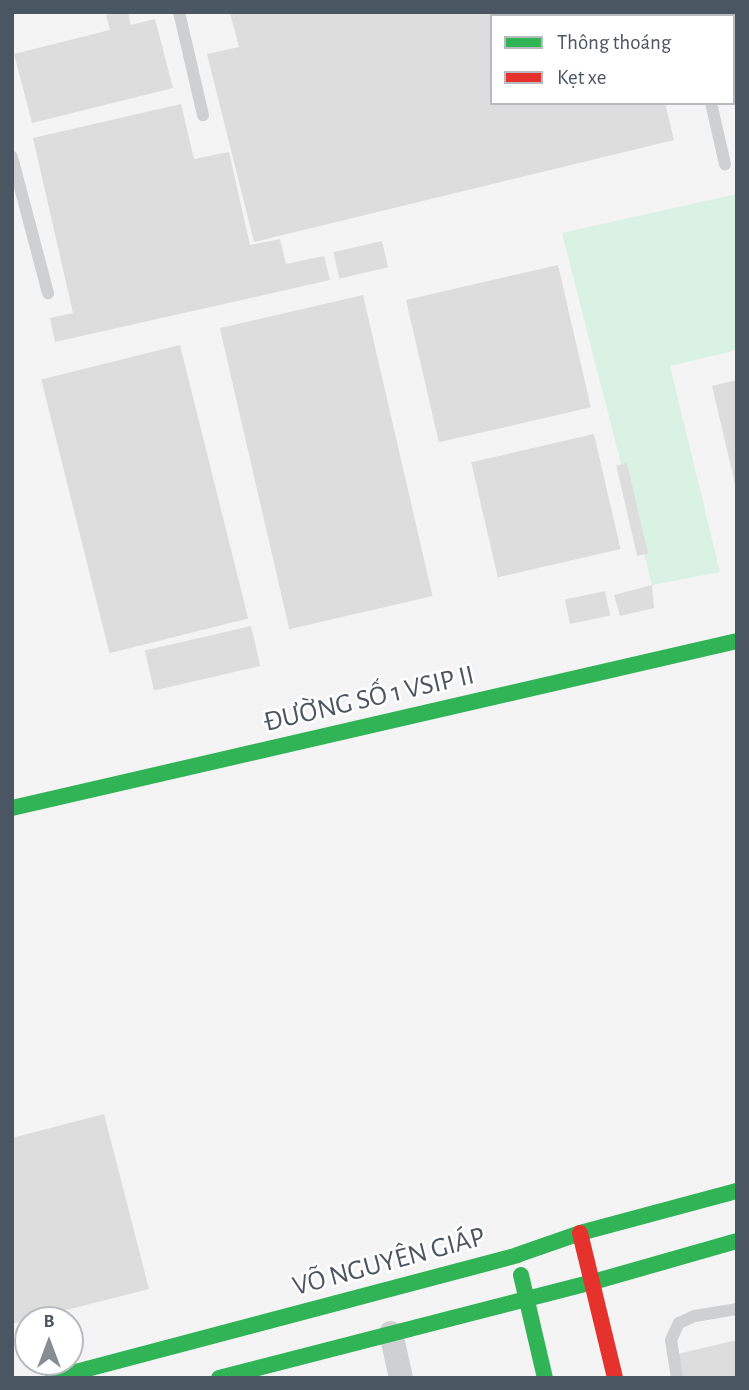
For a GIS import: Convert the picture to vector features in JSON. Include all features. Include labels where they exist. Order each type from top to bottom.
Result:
[{"type":"main road","name":"ĐƯỜNG SỐ 1 VSIP II","points":[[12,808],[737,641]]},
{"type":"main road","name":"VÕ NGUYÊN GIÁP","points":[[52,1378],[517,1255],[580,1233],[737,1191]]},
{"type":"main road","points":[[580,1233],[615,1378]]},
{"type":"main road","points":[[219,1378],[526,1297],[593,1282],[737,1241]]},
{"type":"main road","points":[[517,1255],[545,1378]]},
{"type":"street","points":[[391,1333],[401,1378]]},
{"type":"lane","points":[[179,12],[202,115]]},
{"type":"lane","points":[[711,105],[725,164]]},
{"type":"lane","points":[[12,157],[48,293]]},
{"type":"lane","points":[[677,1378],[671,1340],[679,1323],[695,1316],[737,1309]]},
{"type":"green space","points":[[737,194],[737,350],[670,366],[720,572],[652,585],[562,233]]},
{"type":"building","points":[[128,12],[131,25],[155,19],[173,88],[32,123],[14,54],[110,30],[106,15]]},
{"type":"building","points":[[655,12],[490,14],[490,105],[665,105],[674,140],[254,242],[207,54],[239,47],[230,13]]},
{"type":"building","points":[[181,104],[194,159],[229,152],[250,245],[280,239],[286,264],[324,256],[330,280],[55,342],[50,318],[73,313],[33,138]]},
{"type":"building","points":[[382,241],[388,267],[339,279],[333,252]]},
{"type":"building","points":[[558,265],[591,407],[439,442],[406,300]]},
{"type":"building","points":[[363,295],[433,596],[289,629],[220,328]]},
{"type":"building","points":[[180,345],[248,619],[109,653],[41,380]]},
{"type":"building","points":[[737,380],[737,487],[736,488],[712,386]]},
{"type":"building","points":[[594,434],[621,549],[498,577],[471,462]]},
{"type":"building","points":[[627,463],[648,554],[637,556],[616,465]]},
{"type":"building","points":[[652,585],[654,608],[620,616],[614,595]]},
{"type":"building","points":[[605,591],[610,615],[570,624],[565,600]]},
{"type":"building","points":[[251,626],[260,666],[154,690],[145,651]]},
{"type":"building","points":[[104,1114],[149,1289],[82,1306],[14,1306],[12,1324],[12,1138]]},
{"type":"building","points":[[737,1340],[737,1378],[679,1378],[673,1355]]},
{"type":"traffic: fast","points":[[12,808],[737,641]]},
{"type":"traffic: fast","points":[[53,1378],[517,1255],[580,1233],[737,1191]]},
{"type":"traffic: fast","points":[[219,1378],[593,1282],[737,1241]]},
{"type":"traffic: fast","points":[[521,1275],[545,1378]]},
{"type":"traffic: jam","points":[[580,1233],[615,1378]]}]
